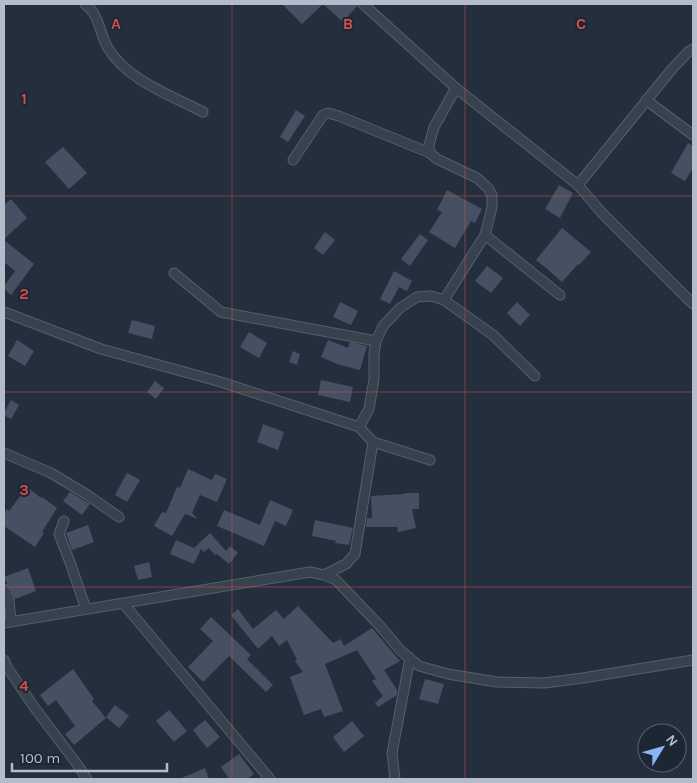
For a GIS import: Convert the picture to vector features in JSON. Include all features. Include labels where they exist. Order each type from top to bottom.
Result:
[{"type":"street","points":[[86,4],[96,15],[107,46],[131,74],[203,112]]},
{"type":"street","points":[[363,4],[456,88],[578,185],[601,212],[693,304]]},
{"type":"street","points":[[578,185],[672,69],[693,49]]},
{"type":"street","points":[[430,153],[434,127],[456,88]]},
{"type":"street","points":[[646,100],[693,135]]},
{"type":"street","points":[[293,160],[323,115],[328,113],[430,153],[437,159],[477,178],[488,188],[492,195],[492,207],[485,236],[444,300]]},
{"type":"street","points":[[485,236],[560,295]]},
{"type":"street","points":[[174,273],[221,312],[376,341]]},
{"type":"street","points":[[359,427],[369,409],[374,379],[376,341],[383,326],[400,308],[417,297],[430,296],[444,300],[493,335],[535,376]]},
{"type":"street","points":[[4,312],[101,349],[221,382],[359,427],[372,442],[430,460]]},
{"type":"street","points":[[324,575],[346,564],[355,554],[372,442]]},
{"type":"street","points":[[4,453],[52,473],[119,517]]},
{"type":"street","points":[[64,521],[59,534],[86,609]]},
{"type":"street","points":[[4,589],[9,600],[7,622],[310,572],[336,580],[402,651],[419,666],[448,674],[497,682],[544,683],[693,660]]},
{"type":"street","points":[[124,603],[270,779]]},
{"type":"street","points":[[395,779],[392,753],[410,658]]},
{"type":"street","points":[[4,660],[34,707],[87,779]]},
{"type":"building","points":[[282,4],[323,4],[302,24]]},
{"type":"building","points":[[323,4],[357,4],[357,6],[343,22]]},
{"type":"building","points":[[296,110],[305,116],[288,142],[280,137]]},
{"type":"building","points":[[688,143],[693,146],[693,168],[685,181],[671,173]]},
{"type":"building","points":[[63,147],[87,173],[69,189],[45,162]]},
{"type":"building","points":[[559,185],[573,193],[560,218],[545,209]]},
{"type":"building","points":[[447,190],[482,209],[475,223],[471,221],[455,248],[429,232],[442,212],[437,210]]},
{"type":"building","points":[[11,199],[27,218],[4,239],[4,205]]},
{"type":"building","points":[[562,228],[591,252],[562,282],[536,260]]},
{"type":"building","points":[[325,232],[335,240],[323,255],[314,248]]},
{"type":"building","points":[[420,234],[428,240],[410,266],[401,259]]},
{"type":"building","points":[[4,240],[34,264],[11,295],[4,289],[4,286],[15,271],[4,262]]},
{"type":"building","points":[[487,266],[503,278],[491,293],[475,281]]},
{"type":"building","points":[[394,271],[412,281],[407,291],[399,287],[390,304],[380,299]]},
{"type":"building","points":[[340,302],[358,311],[351,325],[333,317]]},
{"type":"building","points":[[517,302],[530,315],[520,326],[507,313]]},
{"type":"building","points":[[132,320],[155,326],[152,339],[128,333]]},
{"type":"building","points":[[249,332],[267,343],[259,358],[240,347]]},
{"type":"building","points":[[17,340],[34,351],[25,366],[8,356]]},
{"type":"building","points":[[328,340],[348,348],[350,342],[367,346],[360,370],[337,364],[321,357]]},
{"type":"building","points":[[293,351],[300,354],[297,365],[289,362]]},
{"type":"building","points":[[321,380],[353,387],[350,402],[318,395]]},
{"type":"building","points":[[155,381],[164,388],[156,399],[147,392]]},
{"type":"building","points":[[11,400],[19,405],[11,419],[4,415],[4,413]]},
{"type":"building","points":[[263,424],[284,432],[278,450],[257,442]]},
{"type":"building","points":[[188,469],[212,480],[215,474],[227,479],[217,502],[200,495],[192,513],[198,519],[185,514],[172,536],[154,526],[162,512],[166,513],[177,487],[180,488]]},
{"type":"building","points":[[127,473],[140,480],[127,502],[115,495]]},
{"type":"building","points":[[27,487],[57,508],[35,547],[4,526],[4,513],[7,509],[9,511]]},
{"type":"building","points":[[70,492],[90,504],[82,515],[63,501]]},
{"type":"building","points":[[419,493],[419,509],[412,509],[416,528],[398,532],[397,527],[366,527],[367,518],[372,518],[371,496]]},
{"type":"building","points":[[270,500],[293,510],[286,526],[275,521],[264,546],[217,526],[224,510],[260,525]]},
{"type":"building","points":[[315,520],[353,528],[349,545],[312,536]]},
{"type":"building","points":[[88,525],[94,542],[72,550],[66,533]]},
{"type":"building","points":[[210,533],[226,551],[230,546],[238,553],[229,564],[217,554],[215,555],[209,548],[204,552],[201,549],[194,564],[170,554],[176,540],[194,548]]},
{"type":"building","points":[[149,562],[152,577],[138,580],[134,566]]},
{"type":"building","points":[[28,568],[36,591],[15,599],[4,577]]},
{"type":"building","points":[[298,606],[333,643],[341,639],[344,646],[372,628],[400,661],[384,670],[397,690],[397,695],[378,707],[375,703],[383,696],[372,681],[376,679],[357,650],[325,664],[343,711],[324,717],[321,709],[304,715],[290,677],[303,672],[295,661],[297,660],[287,640],[279,646],[272,636],[258,649],[231,615],[238,609],[253,629],[276,610],[284,619]]},
{"type":"building","points":[[211,617],[251,655],[247,659],[273,685],[266,692],[229,656],[203,682],[188,667],[213,641],[200,629]]},
{"type":"building","points":[[73,669],[94,699],[92,701],[106,718],[74,745],[65,734],[75,726],[56,700],[48,706],[40,695]]},
{"type":"building","points":[[425,679],[444,684],[438,704],[419,699]]},
{"type":"building","points":[[115,705],[129,716],[119,728],[106,717]]},
{"type":"building","points":[[169,710],[187,731],[174,742],[156,721]]},
{"type":"building","points":[[205,720],[220,737],[207,748],[193,730]]},
{"type":"building","points":[[352,721],[364,736],[344,752],[333,737]]},
{"type":"building","points":[[239,754],[254,774],[247,779],[229,779],[221,767]]},
{"type":"building","points":[[205,768],[209,779],[179,779]]}]
